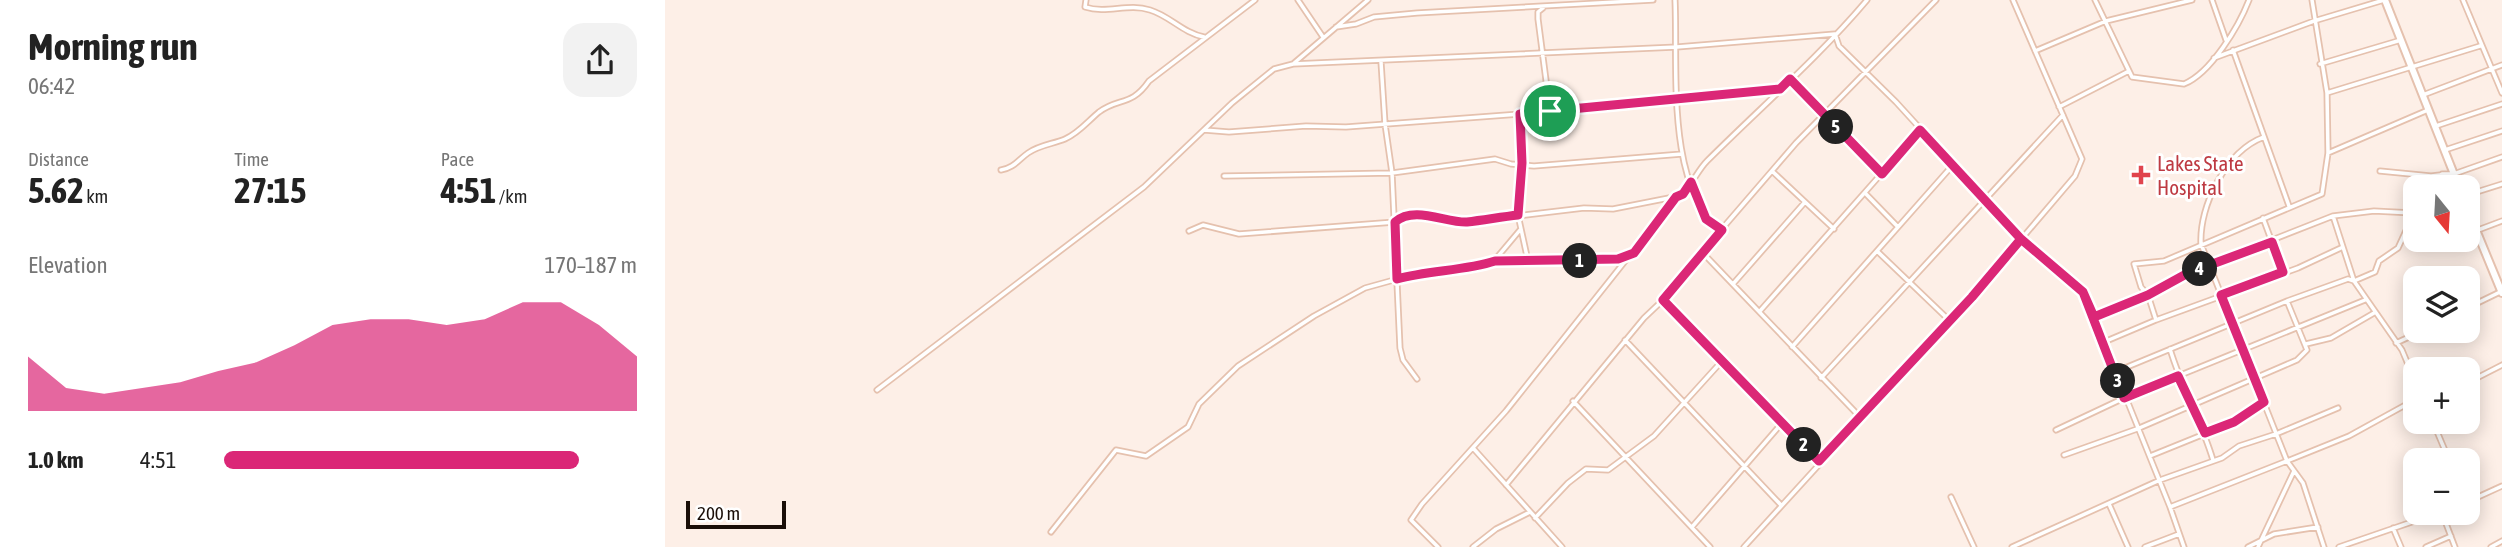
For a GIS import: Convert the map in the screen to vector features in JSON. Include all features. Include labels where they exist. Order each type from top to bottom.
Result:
[{"type":"main road","points":[[2385,0],[2454,174]]},
{"type":"main road","points":[[2480,237],[2500,281],[2502,292]]},
{"type":"street","points":[[1086,0],[1085,7],[1098,11],[1126,7],[1149,9],[1186,32],[1205,38]]},
{"type":"street","points":[[1001,170],[1018,163],[1028,153],[1067,138],[1084,128],[1097,113],[1113,105],[1128,102],[1142,91],[1149,81],[1255,0]]},
{"type":"street","points":[[1298,0],[1323,37]]},
{"type":"street","points":[[1293,64],[1368,0]]},
{"type":"street","points":[[1334,27],[1385,16],[1653,0]]},
{"type":"street","points":[[1675,0],[1676,99],[1682,154],[1706,219],[1722,230]]},
{"type":"street","points":[[1189,231],[1203,225],[1239,234],[1395,222],[1399,218],[1425,215],[1466,222],[1584,208],[1613,209],[1676,197],[1683,194],[1703,166],[1842,29],[1867,0]]},
{"type":"street","points":[[1506,485],[1573,401],[1772,171],[1823,114],[1935,0]]},
{"type":"street","points":[[1744,547],[1819,461],[1950,321],[2075,176],[2082,159],[2013,0]]},
{"type":"street","points":[[2095,0],[2132,77],[2184,84],[2191,81],[2212,59],[2238,26],[2249,0]]},
{"type":"street","points":[[2035,51],[2106,21],[2192,0]]},
{"type":"street","points":[[2212,0],[2226,40]]},
{"type":"street","points":[[2156,320],[2134,264],[2164,261],[2322,194],[2328,153],[2326,93],[2312,0]]},
{"type":"street","points":[[2212,59],[2315,21],[2385,0]]},
{"type":"street","points":[[2463,0],[2480,46],[2502,93]]},
{"type":"street","points":[[1543,8],[1538,12],[1538,19],[1550,111]]},
{"type":"street","points":[[877,390],[1144,187],[1202,130],[1275,69],[1293,64],[1677,47],[1835,34]]},
{"type":"street","points":[[1835,34],[1839,46],[1881,87],[2021,239],[2083,292],[2124,398],[2171,507],[2184,547]]},
{"type":"street","points":[[2320,64],[2400,40]]},
{"type":"street","points":[[2326,93],[2399,70],[2412,69],[2480,46]]},
{"type":"street","points":[[2233,50],[2289,206]]},
{"type":"street","points":[[1381,62],[1385,124],[1392,173],[1400,348],[1403,360],[1417,379]]},
{"type":"street","points":[[2423,96],[2502,65]]},
{"type":"street","points":[[2059,107],[2129,71]]},
{"type":"street","points":[[1790,79],[1882,174]]},
{"type":"street","points":[[1202,130],[1229,132],[1385,124],[1780,89]]},
{"type":"street","points":[[2435,126],[2502,104]]},
{"type":"street","points":[[2328,153],[2428,110]]},
{"type":"street","points":[[1520,114],[1522,163],[1518,215],[1528,261]]},
{"type":"street","points":[[1821,378],[2063,115]]},
{"type":"street","points":[[1760,312],[1920,130]]},
{"type":"street","points":[[2445,150],[2502,131]]},
{"type":"street","points":[[2264,137],[2239,154],[2218,181],[2203,220],[2201,244],[2287,461],[2303,483],[2324,547]]},
{"type":"street","points":[[1224,176],[1392,173],[1495,159],[1534,166],[1682,154]]},
{"type":"street","points":[[2380,171],[2431,176],[2454,174],[2502,157]]},
{"type":"street","points":[[1792,346],[1952,166]]},
{"type":"street","points":[[1772,171],[1834,229]]},
{"type":"street","points":[[2480,191],[2502,184]]},
{"type":"street","points":[[1866,194],[1898,227]]},
{"type":"street","points":[[1438,547],[1412,520],[1422,504],[1506,411],[1676,197]]},
{"type":"street","points":[[1733,284],[1805,202]]},
{"type":"street","points":[[2094,317],[2148,295],[2188,273],[2333,216],[2374,211],[2403,212]]},
{"type":"street","points":[[2333,216],[2354,281],[2403,357]]},
{"type":"street","points":[[2263,218],[2283,272]]},
{"type":"street","points":[[2480,229],[2502,221]]},
{"type":"street","points":[[1495,261],[1521,228]]},
{"type":"street","points":[[2115,372],[2287,301],[2375,272],[2379,261],[2398,248],[2403,237]]},
{"type":"street","points":[[2104,342],[2343,247]]},
{"type":"street","points":[[1877,251],[1950,321]]},
{"type":"street","points":[[1703,252],[1860,417]]},
{"type":"street","points":[[1051,532],[1116,450],[1146,456],[1188,427],[1199,404],[1238,366],[1314,316],[1366,288],[1430,271],[1476,267],[1495,261],[1618,259],[1634,253]]},
{"type":"street","points":[[2480,302],[2502,292]]},
{"type":"street","points":[[1663,300],[1819,461]]},
{"type":"street","points":[[2056,430],[2124,398],[2365,300]]},
{"type":"street","points":[[2064,455],[2137,429],[2297,360],[2307,350],[2287,301]]},
{"type":"street","points":[[2305,344],[2332,338],[2374,313]]},
{"type":"street","points":[[1625,340],[1780,505]]},
{"type":"street","points":[[2396,343],[2403,340]]},
{"type":"street","points":[[2170,349],[2178,376],[2191,406],[2196,411],[2214,460]]},
{"type":"street","points":[[1535,517],[1568,483],[1586,469],[1608,470],[1654,436],[1722,361]]},
{"type":"street","points":[[2480,376],[2502,365]]},
{"type":"street","points":[[1573,401],[1710,547]]},
{"type":"street","points":[[2149,457],[2234,422],[2264,402]]},
{"type":"street","points":[[2171,507],[2349,436],[2403,406]]},
{"type":"street","points":[[2012,547],[2160,480],[2214,460],[2239,446],[2338,408]]},
{"type":"street","points":[[1692,528],[1782,423]]},
{"type":"street","points":[[1473,448],[1562,547]]},
{"type":"street","points":[[2258,547],[2294,471]]},
{"type":"street","points":[[2480,496],[2502,485]]},
{"type":"street","points":[[1951,497],[1974,547]]},
{"type":"street","points":[[2109,504],[2128,547]]},
{"type":"street","points":[[1473,547],[1496,529],[1530,512]]},
{"type":"street","points":[[2339,547],[2403,525]]},
{"type":"street","points":[[2446,525],[2455,547]]},
{"type":"street","points":[[2248,547],[2274,534],[2318,527]]},
{"type":"street","points":[[2393,528],[2401,547]]},
{"type":"street","points":[[2145,547],[2179,534]]},
{"type":"street","points":[[2426,547],[2451,536]]},
{"type":"street","points":[[2491,547],[2502,541]]},
{"type":"place","name":"Lakes State Hospital","points":[[2141,175]]},
{"type":"route","points":[[1550,111],[1520,114],[1522,163],[1518,215],[1466,222],[1425,215],[1399,218],[1395,222],[1397,279],[1462,266],[1476,267],[1495,261],[1618,259],[1634,253],[1676,197],[1683,194],[1691,182],[1706,219],[1722,230],[1663,300],[1819,461],[1972,297],[2021,239],[2083,292],[2124,398],[2178,376],[2205,433],[2250,414],[2264,402],[2221,295],[2283,272],[2272,242],[2188,273],[2148,295],[2094,317],[2083,292],[2021,239],[1920,130],[1882,174],[1790,79],[1780,89],[1550,111]]}]
